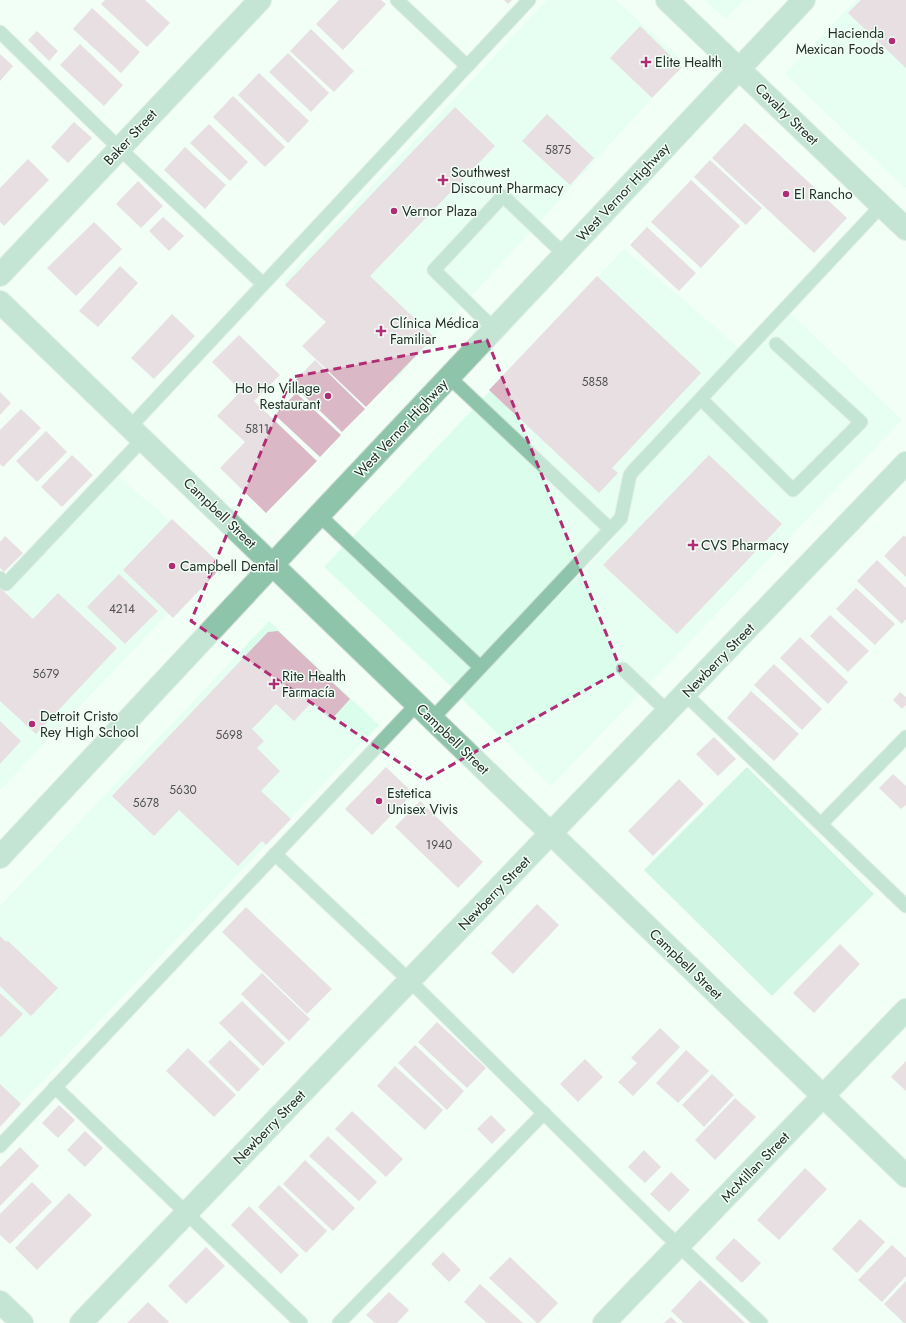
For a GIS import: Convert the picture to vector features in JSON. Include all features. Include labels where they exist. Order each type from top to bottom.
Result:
[{"type":"street","name":"Baker Street","points":[[0,275],[260,0]]},
{"type":"street","name":"Cavalry Street","points":[[667,0],[882,206],[904,224]]},
{"type":"street","name":"West Vernor Highway","points":[[0,857],[273,564],[804,0]]},
{"type":"street","name":"Campbell Street","points":[[0,302],[906,1176]]},
{"type":"street","name":"Newberry Street","points":[[81,1323],[906,464]]},
{"type":"street","name":"McMillan Street","points":[[604,1323],[906,1010]]},
{"type":"street","points":[[0,1302],[22,1323]]},
{"type":"lane","points":[[396,0],[468,66]]},
{"type":"lane","points":[[0,578],[6,584],[137,433],[263,284],[529,0]]},
{"type":"lane","points":[[0,32],[120,149],[263,284]]},
{"type":"lane","points":[[494,329],[434,270],[503,196],[564,254]]},
{"type":"lane","points":[[432,718],[620,518],[630,475],[882,206]]},
{"type":"lane","points":[[701,399],[793,490],[861,422],[776,344]]},
{"type":"lane","points":[[449,377],[610,529]]},
{"type":"lane","points":[[319,515],[480,668]]},
{"type":"lane","points":[[623,669],[668,712]]},
{"type":"lane","points":[[685,694],[906,906]]},
{"type":"lane","points":[[0,1146],[417,704]]},
{"type":"lane","points":[[821,824],[906,737]]},
{"type":"lane","points":[[275,854],[410,981],[679,1246],[761,1323]]},
{"type":"lane","points":[[55,1087],[301,1323]]},
{"type":"lane","points":[[339,1323],[544,1113]]},
{"type":"highlighted area","points":[[487,340],[621,670],[425,780],[191,621],[292,377]]},
{"type":"shaded area","points":[[547,0],[616,0],[684,63],[392,383],[283,281]]},
{"type":"shaded area","points":[[705,0],[744,0],[726,19]]},
{"type":"shaded area","points":[[856,0],[906,0],[906,189],[785,74]]},
{"type":"shaded area","points":[[624,249],[741,350],[626,472],[612,521],[453,688],[324,567]]},
{"type":"shaded area","points":[[791,314],[902,420],[551,786],[460,697],[617,536],[634,470]]},
{"type":"shaded area","points":[[117,475],[217,562],[0,790],[0,591],[5,596]]},
{"type":"shaded area","points":[[269,621],[379,725],[0,1126],[0,906]]},
{"type":"green space","points":[[747,767],[874,894],[772,996],[644,870]]},
{"type":"building","points":[[105,0],[145,0],[170,23],[147,47],[101,4]]},
{"type":"building","points":[[339,0],[381,0],[386,4],[343,50],[316,24]]},
{"type":"building","points":[[504,0],[512,0],[508,4]]},
{"type":"building","name":"Hacienda Mexican Foods","points":[[861,0],[906,0],[906,68],[848,13]]},
{"type":"building","points":[[92,8],[140,52],[121,73],[73,29]]},
{"type":"building","name":"Elite Health","points":[[640,26],[682,67],[652,98],[610,58]]},
{"type":"building","points":[[311,29],[354,71],[334,92],[290,51]]},
{"type":"building","points":[[37,31],[58,51],[49,61],[28,40]]},
{"type":"building","points":[[80,44],[123,85],[104,106],[60,65]]},
{"type":"building","points":[[288,53],[329,93],[311,112],[269,72]]},
{"type":"building","points":[[0,54],[13,66],[0,81]]},
{"type":"building","points":[[259,73],[309,121],[288,143],[238,95]]},
{"type":"building","points":[[233,96],[285,147],[265,167],[213,117]]},
{"type":"building","name":"Vernor Plaza","points":[[455,107],[495,146],[370,276],[434,337],[366,407],[302,346],[326,322],[285,285]]},
{"type":"building","points":[[547,114],[594,158],[570,185],[522,141]]},
{"type":"building","points":[[74,122],[92,138],[68,163],[51,147]]},
{"type":"building","name":"El Rancho","points":[[745,123],[847,218],[814,253],[712,158]]},
{"type":"building","points":[[209,124],[248,162],[230,181],[190,143]]},
{"type":"building","points":[[185,147],[226,185],[205,209],[164,170]]},
{"type":"building","points":[[28,159],[49,180],[4,226],[0,222],[0,188]]},
{"type":"building","points":[[710,160],[762,208],[746,225],[694,177]]},
{"type":"building","points":[[691,180],[740,226],[701,268],[651,222]]},
{"type":"building","points":[[138,181],[163,206],[141,228],[116,204]]},
{"type":"building","points":[[163,217],[184,236],[169,251],[149,231]]},
{"type":"building","points":[[94,222],[122,249],[76,296],[47,268]]},
{"type":"building","points":[[647,227],[696,273],[679,291],[630,245]]},
{"type":"building","points":[[120,266],[138,283],[98,327],[79,311]]},
{"type":"building","points":[[597,276],[701,373],[612,468],[618,473],[599,493],[489,390]]},
{"type":"building","points":[[172,314],[195,336],[154,379],[131,358]]},
{"type":"building","points":[[239,335],[280,375],[254,401],[317,461],[266,513],[220,468],[245,442],[217,416],[241,391],[212,362]]},
{"type":"building","name":"Ho Ho Village Restaurant","points":[[315,360],[365,409],[342,432],[292,384]]},
{"type":"building","points":[[0,392],[11,403],[0,415]]},
{"type":"building","points":[[296,393],[341,435],[320,457],[275,415]]},
{"type":"building","points":[[21,409],[41,428],[3,467],[0,464],[0,430]]},
{"type":"building","points":[[46,431],[67,452],[37,482],[16,461]]},
{"type":"building","points":[[72,455],[93,475],[62,507],[41,487]]},
{"type":"building","name":"CVS Pharmacy","points":[[709,455],[782,524],[677,634],[603,565]]},
{"type":"building","name":"Campbell Dental","points":[[172,519],[217,561],[218,571],[173,618],[123,570]]},
{"type":"building","points":[[904,535],[906,537],[906,577],[884,556]]},
{"type":"building","points":[[5,536],[23,553],[4,572],[0,568],[0,542]]},
{"type":"building","points":[[877,560],[906,588],[906,619],[902,624],[857,581]]},
{"type":"building","points":[[119,574],[158,611],[125,644],[87,607]]},
{"type":"building","name":"Detroit Cristo Rey High School","points":[[0,588],[33,619],[58,593],[117,648],[36,734],[0,701]]},
{"type":"building","points":[[856,588],[895,624],[875,645],[836,609]]},
{"type":"building","points":[[830,615],[869,651],[848,672],[810,636]]},
{"type":"building","points":[[278,631],[350,699],[331,720],[312,702],[294,721],[276,704],[252,729],[264,741],[257,748],[280,771],[261,791],[291,819],[266,845],[262,841],[238,866],[179,810],[154,836],[112,796],[268,632]]},
{"type":"building","points":[[800,637],[848,682],[828,704],[780,658]]},
{"type":"building","points":[[774,664],[822,709],[802,730],[754,685]]},
{"type":"building","points":[[751,691],[799,734],[774,761],[727,718]]},
{"type":"building","points":[[900,692],[906,697],[906,705],[902,709],[893,700]]},
{"type":"building","points":[[0,721],[21,741],[0,764]]},
{"type":"building","points":[[714,737],[736,759],[718,776],[696,754]]},
{"type":"building","name":"Estetica Unisex Vivis","points":[[386,767],[413,793],[372,835],[345,809]]},
{"type":"building","points":[[893,774],[906,786],[906,805],[901,809],[879,788]]},
{"type":"building","points":[[679,779],[704,804],[653,856],[628,831]]},
{"type":"building","points":[[420,801],[483,862],[458,888],[395,827]]},
{"type":"building","points":[[537,904],[559,925],[513,974],[491,953]]},
{"type":"building","points":[[246,907],[332,989],[307,1014],[222,932]]},
{"type":"building","points":[[0,936],[6,942],[8,941],[58,988],[31,1016],[0,986]]},
{"type":"building","points":[[840,944],[860,964],[814,1013],[793,993]]},
{"type":"building","points":[[262,973],[310,1019],[289,1041],[241,994]]},
{"type":"building","points":[[0,993],[23,1014],[1,1037],[0,1036]]},
{"type":"building","points":[[242,1001],[285,1043],[263,1066],[219,1023]]},
{"type":"building","points":[[437,1022],[486,1068],[467,1088],[418,1042]]},
{"type":"building","points":[[660,1028],[680,1047],[633,1096],[618,1082],[637,1063],[631,1058]]},
{"type":"building","points":[[230,1040],[260,1069],[238,1092],[208,1062]]},
{"type":"building","points":[[415,1045],[464,1091],[447,1110],[398,1063]]},
{"type":"building","points":[[188,1048],[236,1095],[214,1117],[166,1071]]},
{"type":"building","points":[[686,1050],[709,1071],[678,1103],[656,1083]]},
{"type":"building","points":[[585,1059],[603,1077],[578,1102],[560,1084]]},
{"type":"building","points":[[906,1061],[906,1091],[891,1077]]},
{"type":"building","points":[[395,1066],[443,1110],[425,1130],[377,1086]]},
{"type":"building","points":[[712,1074],[734,1095],[704,1127],[682,1105]]},
{"type":"building","points":[[0,1084],[21,1104],[0,1127]]},
{"type":"building","points":[[735,1098],[756,1117],[715,1160],[695,1140]]},
{"type":"building","points":[[59,1105],[75,1120],[58,1138],[42,1123]]},
{"type":"building","points":[[352,1111],[403,1159],[386,1177],[335,1129]]},
{"type":"building","points":[[491,1115],[506,1130],[492,1144],[477,1129]]},
{"type":"building","points":[[85,1131],[103,1148],[85,1167],[67,1150]]},
{"type":"building","points":[[328,1136],[377,1182],[359,1201],[309,1156]]},
{"type":"building","points":[[20,1147],[39,1166],[0,1206],[0,1167]]},
{"type":"building","points":[[644,1150],[661,1167],[645,1183],[628,1167]]},
{"type":"building","points":[[305,1160],[355,1208],[333,1231],[283,1184]]},
{"type":"building","points":[[805,1168],[827,1189],[779,1240],[757,1220]]},
{"type":"building","points":[[671,1172],[690,1190],[669,1212],[650,1194]]},
{"type":"building","points":[[32,1182],[52,1202],[10,1244],[0,1235],[0,1214]]},
{"type":"building","points":[[279,1185],[327,1231],[306,1253],[258,1207]]},
{"type":"building","points":[[69,1193],[92,1215],[37,1270],[15,1248]]},
{"type":"building","points":[[249,1206],[299,1255],[281,1274],[231,1225]]},
{"type":"building","points":[[860,1219],[885,1242],[857,1273],[832,1249]]},
{"type":"building","points":[[734,1238],[761,1263],[742,1283],[715,1258]]},
{"type":"building","points":[[892,1245],[906,1258],[906,1276],[882,1302],[858,1280]]},
{"type":"building","points":[[206,1247],[225,1266],[186,1304],[168,1286]]},
{"type":"building","points":[[443,1252],[461,1270],[449,1282],[431,1264]]},
{"type":"building","points":[[510,1257],[558,1303],[539,1323],[537,1323],[489,1278]]},
{"type":"building","points":[[700,1280],[745,1323],[684,1323],[671,1311]]},
{"type":"building","points":[[906,1281],[906,1323],[904,1323],[884,1304]]},
{"type":"building","points":[[480,1284],[523,1323],[487,1323],[464,1302]]},
{"type":"building","points":[[389,1292],[409,1310],[397,1323],[375,1323],[366,1315]]},
{"type":"building","points":[[148,1302],[169,1322],[127,1323]]},
{"type":"building","points":[[671,1317],[677,1323],[664,1323]]},
{"type":"place","name":"Hacienda Mexican Foods","points":[[892,41]]},
{"type":"place","name":"Elite Health","points":[[646,62]]},
{"type":"place","name":"Southwest Discount Pharmacy","points":[[443,180]]},
{"type":"place","name":"El Rancho","points":[[786,194]]},
{"type":"place","name":"Vernor Plaza","points":[[394,211]]},
{"type":"place","name":"Clínica Médica Familiar","points":[[381,331]]},
{"type":"place","name":"Ho Ho Village Restaurant","points":[[328,396]]},
{"type":"place","name":"CVS Pharmacy","points":[[693,545]]},
{"type":"place","name":"Campbell Dental","points":[[172,566]]},
{"type":"place","name":"Rite Health Farmacía","points":[[274,684]]},
{"type":"place","name":"Detroit Cristo Rey High School","points":[[32,724]]},
{"type":"place","name":"Estetica Unisex Vivis","points":[[379,801]]}]
